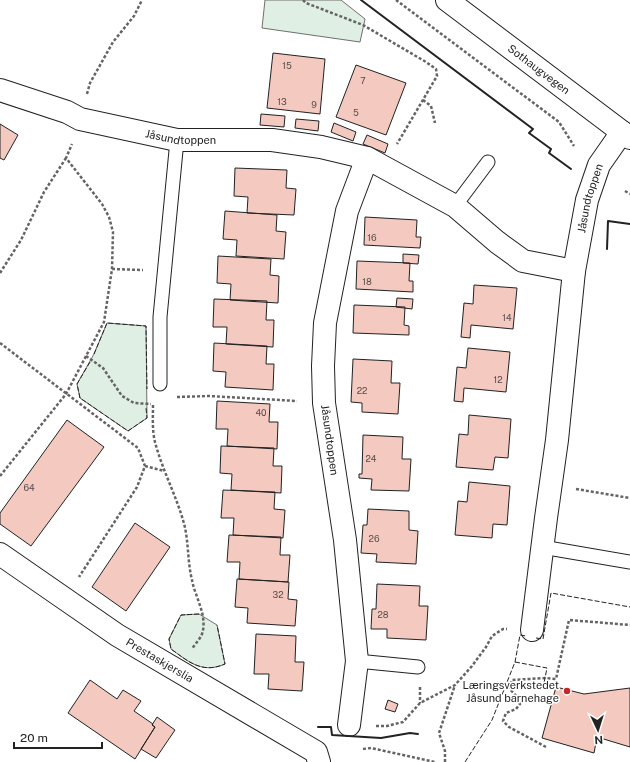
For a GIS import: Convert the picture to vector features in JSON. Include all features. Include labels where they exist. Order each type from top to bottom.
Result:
[{"type":"street","name":"Sothaugvegen","points":[[447,0],[626,135]]},
{"type":"street","name":"Jåsundtoppen","points":[[0,90],[66,112],[80,119],[177,140],[272,140],[321,147],[375,162],[455,206],[497,242],[523,261],[574,271]]},
{"type":"street","name":"Jåsundtoppen","points":[[532,630],[557,440],[574,271],[587,200],[599,165],[626,135]]},
{"type":"street","name":"Jåsundtoppen","points":[[349,725],[357,661],[345,540],[324,403],[323,366],[325,324],[347,211],[375,162]]},
{"type":"street","name":"Prestaskjerslia","points":[[0,554],[117,636],[316,752],[319,762]]},
{"type":"lane","points":[[160,384],[160,317],[163,271],[177,140]]},
{"type":"lane","points":[[455,206],[488,162]]},
{"type":"lane","points":[[542,547],[630,562]]},
{"type":"lane","points":[[357,661],[418,667]]},
{"type":"path","points":[[86,96],[90,83],[113,42],[134,16],[142,0]]},
{"type":"path","points":[[304,0],[306,3],[363,25],[436,69],[437,76],[423,100],[375,162]]},
{"type":"path","points":[[396,0],[559,122],[574,146]]},
{"type":"path","points":[[423,100],[431,106],[435,123]]},
{"type":"path","points":[[0,274],[21,240],[44,192],[66,158],[74,138]]},
{"type":"path","points":[[0,476],[66,394],[104,322],[112,269],[113,232],[109,217],[102,204],[66,158]]},
{"type":"path","points":[[625,191],[630,194]]},
{"type":"path","points":[[112,269],[163,271]]},
{"type":"path","points":[[0,343],[138,448],[145,466],[137,487],[65,599]]},
{"type":"path","points":[[86,356],[103,368],[122,396],[134,403],[153,404],[159,402]]},
{"type":"path","points":[[176,397],[209,396],[300,401]]},
{"type":"path","points":[[153,404],[155,440],[164,471],[183,520],[187,540],[188,564],[201,609],[203,623],[202,634],[185,659],[174,668]]},
{"type":"path","points":[[145,466],[164,471]]},
{"type":"path","points":[[550,485],[630,498]]},
{"type":"path","points":[[546,747],[509,727],[503,721],[506,713],[516,709],[520,704],[517,697],[509,688],[512,680],[556,679],[570,620],[630,625]]},
{"type":"path","points":[[445,762],[445,751],[439,733],[456,685],[486,647],[492,636],[503,629],[532,630]]},
{"type":"path","points":[[349,725],[387,726],[403,722],[420,703],[456,685]]},
{"type":"path","points":[[363,749],[371,748],[435,762]]},
{"type":"green space","points":[[265,0],[341,0],[365,19],[360,42],[262,28]]},
{"type":"green space","points":[[107,323],[146,326],[147,418],[128,431],[80,398],[77,384],[94,354]]},
{"type":"green space","points":[[199,614],[217,625],[225,664],[217,667],[203,667],[190,662],[171,649],[169,639],[181,615]]},
{"type":"building","points":[[273,53],[325,59],[320,114],[267,108]]},
{"type":"building","points":[[356,65],[406,83],[386,135],[336,117]]},
{"type":"building","points":[[261,114],[285,116],[284,127],[260,125]]},
{"type":"building","points":[[296,119],[319,121],[318,131],[295,128]]},
{"type":"building","points":[[334,123],[356,132],[353,141],[331,132]]},
{"type":"building","points":[[0,124],[18,135],[4,160],[0,158]]},
{"type":"building","points":[[367,135],[388,144],[385,153],[363,144]]},
{"type":"building","points":[[235,168],[287,170],[286,188],[296,189],[294,215],[247,213],[248,197],[234,196]]},
{"type":"building","points":[[225,211],[277,215],[276,231],[286,232],[284,259],[236,256],[237,240],[223,239]]},
{"type":"building","points":[[365,217],[417,220],[416,237],[421,237],[420,248],[364,245]]},
{"type":"building","points":[[403,254],[419,255],[418,264],[403,263]]},
{"type":"building","points":[[218,256],[271,259],[270,275],[279,276],[278,303],[230,300],[231,284],[217,283]]},
{"type":"building","points":[[357,261],[410,263],[409,281],[413,281],[413,292],[356,289]]},
{"type":"building","points":[[474,285],[517,288],[513,329],[471,325],[470,338],[461,337],[464,303],[473,304]]},
{"type":"building","points":[[397,298],[413,299],[412,309],[396,307]]},
{"type":"building","points":[[214,299],[267,301],[266,320],[274,320],[273,347],[226,344],[227,327],[213,327]]},
{"type":"building","points":[[354,305],[405,307],[404,325],[409,326],[409,335],[353,333]]},
{"type":"building","points":[[214,343],[267,346],[266,364],[274,364],[273,390],[225,387],[226,372],[213,371]]},
{"type":"building","points":[[468,348],[510,352],[506,392],[464,388],[463,402],[454,401],[457,367],[466,368]]},
{"type":"building","points":[[353,359],[392,361],[391,383],[400,383],[398,414],[362,412],[362,403],[351,402]]},
{"type":"building","points":[[217,401],[270,404],[269,422],[278,422],[277,449],[227,446],[228,429],[216,429]]},
{"type":"building","points":[[469,415],[511,419],[508,458],[495,457],[493,470],[456,467],[459,434],[468,435]]},
{"type":"building","points":[[67,420],[104,447],[31,546],[0,524],[0,513]]},
{"type":"building","points":[[363,435],[403,437],[402,459],[411,459],[409,491],[371,490],[372,479],[359,478],[359,474],[362,474]]},
{"type":"building","points":[[221,446],[274,448],[273,466],[282,466],[281,493],[231,490],[232,474],[220,473]]},
{"type":"building","points":[[469,482],[510,486],[507,525],[493,524],[492,538],[455,535],[458,501],[467,502]]},
{"type":"building","points":[[223,490],[275,492],[274,509],[285,510],[283,538],[233,535],[234,518],[221,518]]},
{"type":"building","points":[[368,509],[409,511],[409,530],[418,531],[416,564],[376,562],[377,554],[361,553],[363,525],[367,525]]},
{"type":"building","points":[[135,523],[170,547],[126,611],[92,587]]},
{"type":"building","points":[[229,535],[281,537],[280,555],[290,555],[288,582],[239,579],[240,562],[227,562]]},
{"type":"building","points":[[237,579],[289,582],[288,599],[297,600],[295,626],[247,623],[248,608],[235,607]]},
{"type":"building","points":[[377,584],[420,586],[419,606],[428,606],[426,640],[387,638],[387,629],[371,629],[372,609],[376,609]]},
{"type":"building","points":[[256,634],[296,636],[295,662],[304,662],[302,691],[268,689],[269,674],[254,674]]},
{"type":"building","points":[[90,680],[117,699],[123,690],[141,701],[134,711],[155,727],[135,759],[68,713]]},
{"type":"building","points":[[556,687],[584,694],[630,688],[630,747],[597,737],[594,753],[542,738]]},
{"type":"building","points":[[388,700],[398,704],[395,712],[385,709]]},
{"type":"building","points":[[157,717],[175,730],[156,758],[141,749],[155,727],[152,725]]},
{"type":"fence","points":[[94,354],[107,323],[146,326],[147,389]]},
{"type":"fence","points":[[90,362],[77,384],[80,398],[128,431],[147,418],[146,408]]},
{"type":"fence","points":[[536,638],[543,639],[551,593],[630,607]]},
{"type":"fence","points":[[199,614],[181,615],[169,639],[171,649],[190,662],[209,668],[225,664],[217,625]]},
{"type":"fence","points":[[465,762],[492,720],[515,662],[520,635],[526,636]]},
{"type":"fence","points":[[515,662],[547,668],[544,683],[556,687]]},
{"type":"wall","points":[[361,0],[533,129],[529,133],[551,149],[549,153],[571,169]]},
{"type":"wall","points":[[607,249],[608,221],[630,224]]},
{"type":"wall","points":[[318,727],[331,727],[332,735],[381,738],[410,733],[418,734]]},
{"type":"place","name":"Læringsverkstedet Jåsund barnehage","points":[[567,691]]}]
